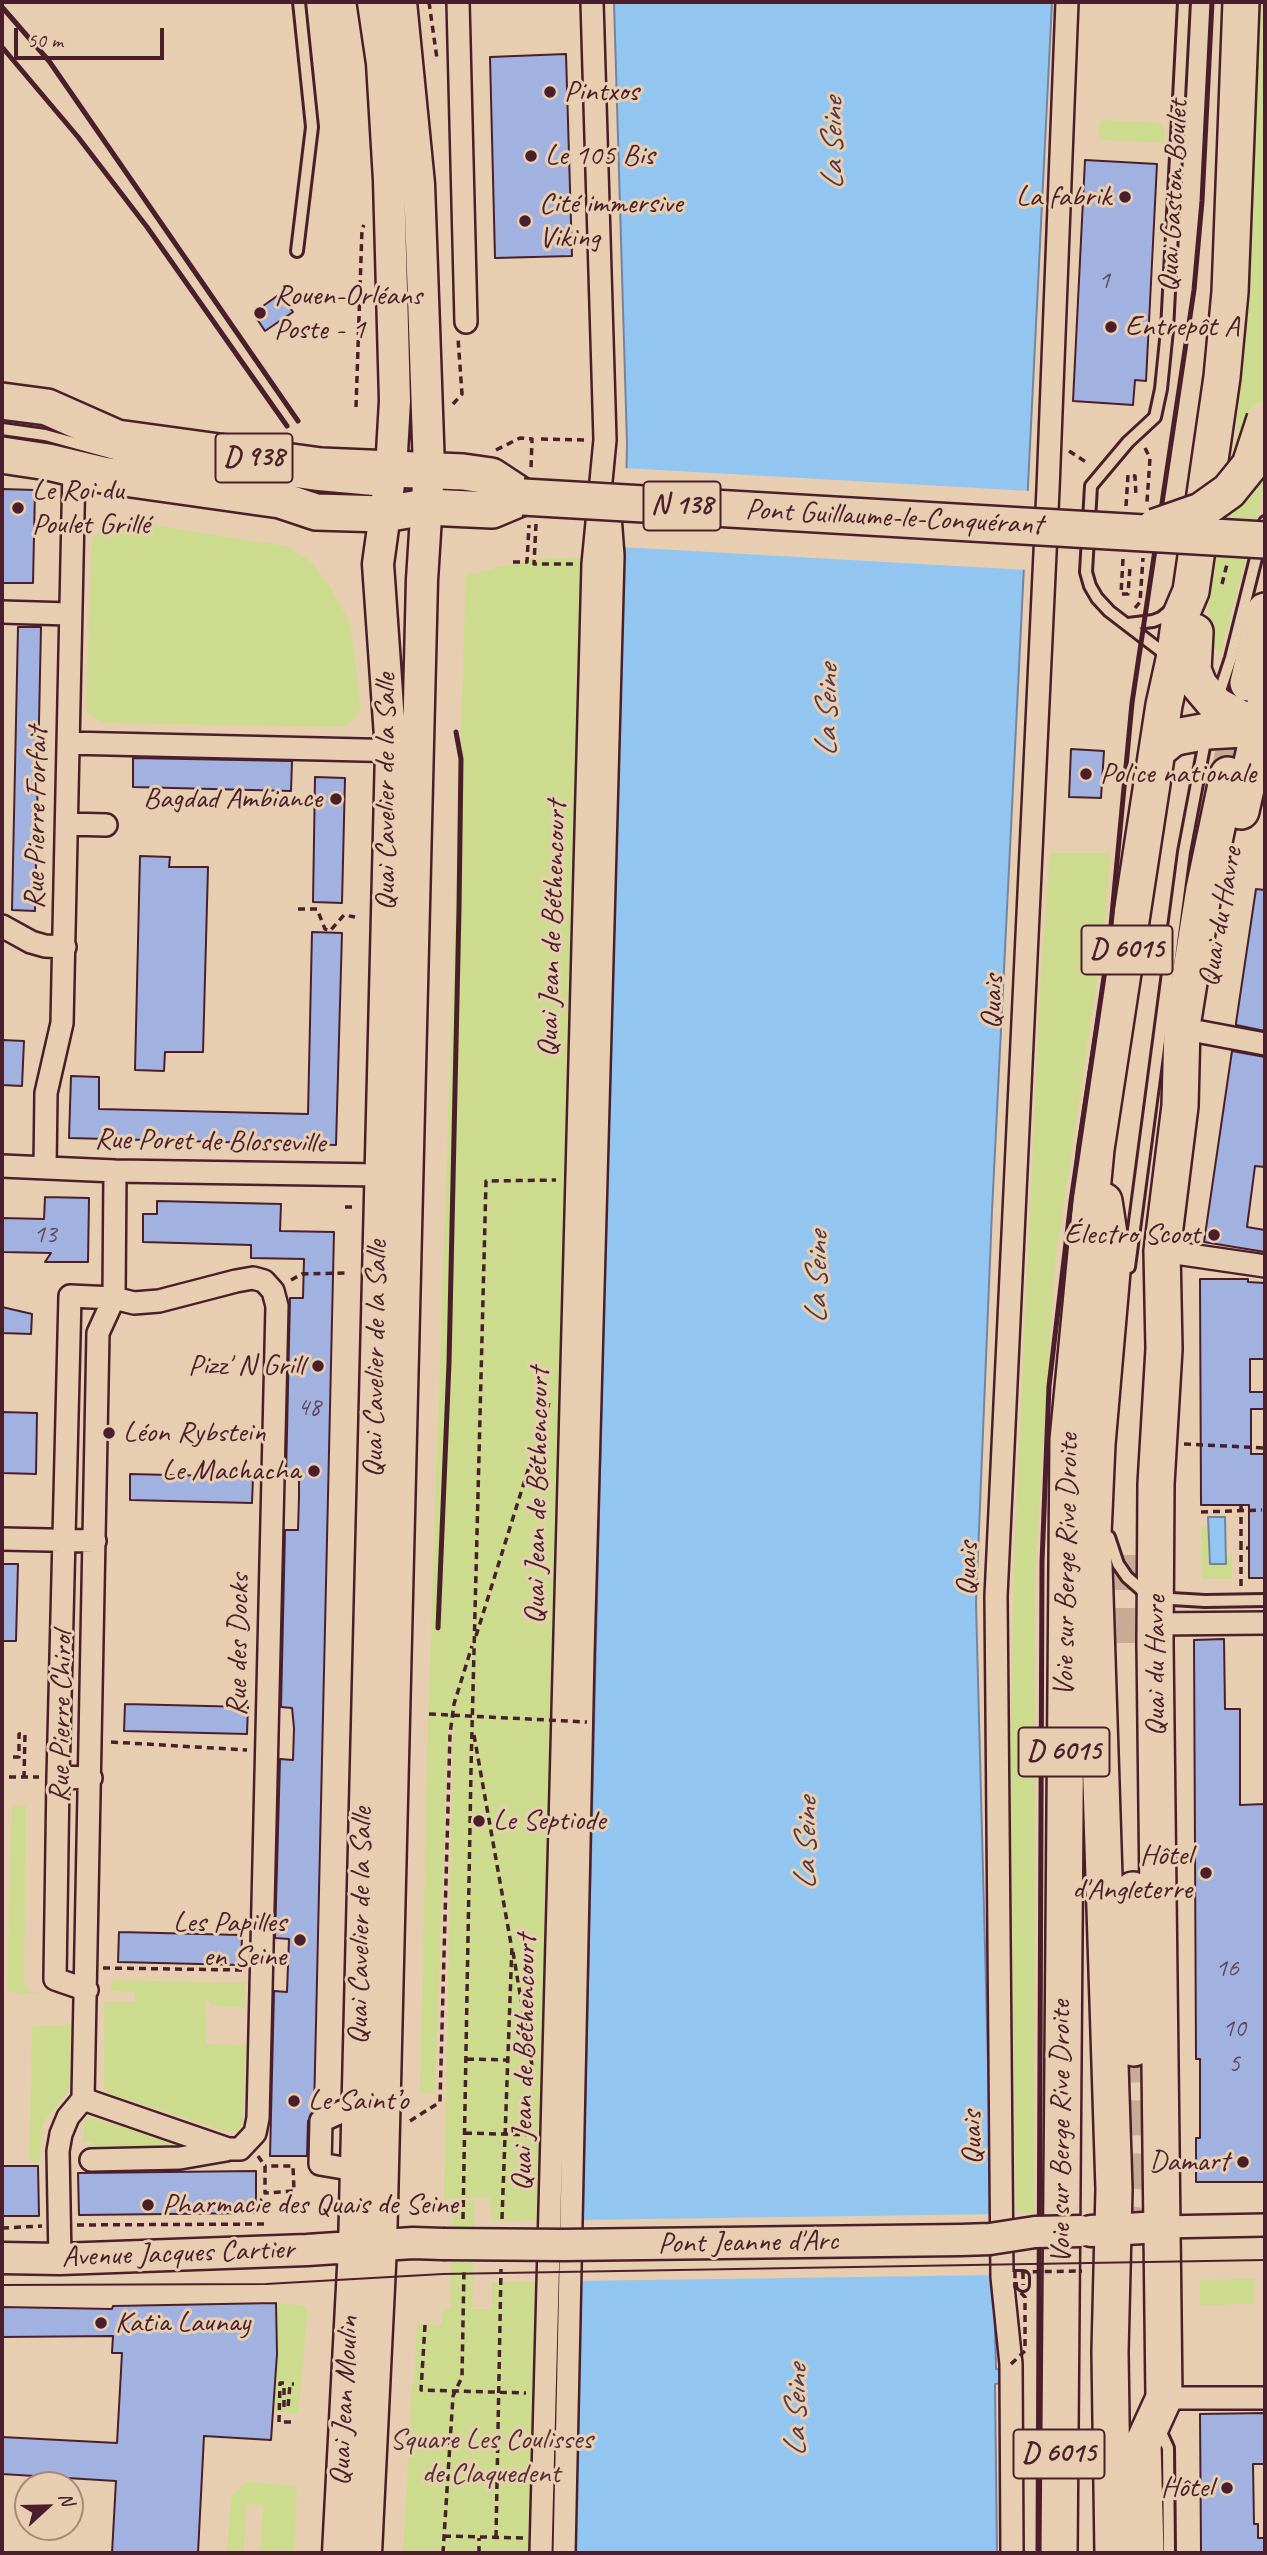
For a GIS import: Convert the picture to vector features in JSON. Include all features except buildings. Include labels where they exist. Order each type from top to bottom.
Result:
[{"type":"main road","name":"Quai Cavelier de la Salle","points":[[367,2247],[407,1198],[405,751],[378,564],[395,401],[389,180],[382,63],[373,2]]},
{"type":"main road","name":"Quai Cavelier de la Salle","points":[[367,2247],[355,2170],[380,1175],[405,751],[426,507],[458,465],[419,184],[401,2]]},
{"type":"main road","name":"Quai Gaston Boulet","points":[[1157,751],[1180,617],[1191,591],[1222,377],[1230,292],[1241,2]]},
{"type":"main road","name":"D 938","points":[[2,401],[47,407],[117,438],[321,466],[387,492]]},
{"type":"main road","points":[[1132,521],[1201,511],[1229,491],[1250,465],[1265,419]]},
{"type":"main road","name":"D 938","points":[[2,455],[280,500],[316,512],[387,492]]},
{"type":"main road","points":[[387,492],[458,465],[527,484]]},
{"type":"main road","name":"Pont Guillaume-le-Conquérant","points":[[426,507],[492,510],[527,484],[1132,521],[1265,540]]},
{"type":"main road","name":"N 138","points":[[387,492],[426,507]]},
{"type":"main road","name":"Quai Gaston Boulet","points":[[1191,591],[1194,595],[1196,623],[1193,670],[1212,718],[1261,715]]},
{"type":"main road","name":"D 6015","points":[[1261,715],[1265,611]]},
{"type":"main road","name":"Quai du Havre","points":[[1180,1106],[1201,1032],[1221,911],[1261,715]]},
{"type":"main road","points":[[1157,751],[1172,738],[1212,718]]},
{"type":"main road","name":"Voie sur Berge Rive Droite","points":[[1059,2553],[1068,1440],[1096,1149],[1157,751]]},
{"type":"main road","name":"Quai du Havre","points":[[1161,2227],[1148,1622],[1164,1349],[1161,1251],[1180,1106],[1182,1026],[1204,889],[1227,775]]},
{"type":"main road","name":"Quai du Havre","points":[[1096,1149],[1113,1260],[1096,1457],[1093,1534],[1115,2230]]},
{"type":"main road","name":"D 6015","points":[[1120,1532],[1140,1368],[1161,1251]]},
{"type":"main road","points":[[1097,1625],[1148,1622]]},
{"type":"main road","name":"D 6015","points":[[1134,2048],[1148,1622]]},
{"type":"main road","points":[[1111,2094],[1160,2095]]},
{"type":"main road","points":[[1112,2134],[1160,2134]]},
{"type":"main road","name":"D 6015","points":[[1146,2553],[1155,2417],[1161,2227]]},
{"type":"main road","name":"Pont Jeanne d'Arc","points":[[367,2247],[414,2243],[590,2245],[990,2239],[1035,2232],[1161,2227]]},
{"type":"main road","name":"D 6015","points":[[1113,2553],[1111,2407],[1115,2230]]},
{"type":"main road","name":"Avenue Jacques Cartier","points":[[2,2258],[60,2259],[367,2247]]},
{"type":"main road","name":"Quai Jean Moulin","points":[[338,2553],[367,2247]]},
{"type":"main road","name":"Quai Jean Moulin","points":[[366,2553],[367,2247]]},
{"type":"main road","points":[[1111,2407],[1155,2417]]},
{"type":"street","points":[[458,2],[466,322]]},
{"type":"street","name":"Quai Jean de Béthencourt","points":[[564,2553],[583,1653],[613,556],[604,440],[592,2]]},
{"type":"street","name":"Quais","points":[[1012,2553],[1013,2275],[996,1596],[1050,438],[1067,2]]},
{"type":"street","name":"Quai Jean de Béthencourt","points":[[541,2546],[554,2136],[593,564],[604,440]]},
{"type":"street","name":"Rue Pierre Forfait","points":[[45,1168],[46,1093],[61,1030],[65,947],[69,614],[89,471]]},
{"type":"street","points":[[2,612],[69,614]]},
{"type":"street","points":[[68,743],[405,751]]},
{"type":"street","points":[[67,824],[106,825]]},
{"type":"street","points":[[2,926],[31,942],[65,947]]},
{"type":"street","points":[[1201,1032],[1265,1044]]},
{"type":"street","name":"Rue Poret de Blosseville","points":[[2,1166],[115,1171],[380,1175]]},
{"type":"street","name":"Rue Pierre Chirol","points":[[83,2099],[98,1333],[114,1297],[115,1171]]},
{"type":"street","points":[[380,1175],[399,1184],[407,1198]]},
{"type":"street","points":[[1161,1251],[1265,1266]]},
{"type":"street","name":"Rue des Docks","points":[[91,2160],[180,2158],[240,2149],[256,2133],[258,2118],[277,1306],[273,1291],[264,1281],[253,1278],[159,1301],[134,1303],[114,1297]]},
{"type":"street","points":[[87,1990],[55,1979],[70,1297],[114,1297]]},
{"type":"street","points":[[2,1539],[95,1541]]},
{"type":"street","points":[[1148,1622],[1265,1623]]},
{"type":"street","points":[[58,1777],[91,1778]]},
{"type":"street","points":[[60,2259],[58,2151],[68,2118],[83,2099],[228,2150]]},
{"type":"street","points":[[1161,2227],[1265,2225]]},
{"type":"street","points":[[1155,2417],[1265,2398]]},
{"type":"lane","points":[[297,251],[312,127],[299,2]]},
{"type":"lane","name":"Quai Gaston Boulet","points":[[1174,660],[1109,611],[1097,598],[1086,572],[1091,486],[1128,442],[1155,417],[1161,389],[1167,330],[1184,2]]},
{"type":"lane","points":[[2,429],[45,435],[136,460],[387,492]]},
{"type":"lane","points":[[1128,1277],[1184,852],[1212,718],[1231,658],[1265,522]]},
{"type":"lane","points":[[1128,624],[1161,618],[1191,591]]},
{"type":"lane","points":[[1120,1532],[1110,1547],[1118,1564],[1135,1585],[1148,1622],[1205,1601],[1265,1600]]},
{"type":"lane","points":[[1013,2275],[1023,2277],[1023,2285]]},
{"type":"lane","name":"D 6015","points":[[1155,2417],[1168,2448],[1169,2553]]},
{"type":"path","points":[[356,407],[362,229]]},
{"type":"path","points":[[458,465],[520,438],[532,439],[527,484]]},
{"type":"path","points":[[1050,438],[1101,474]]},
{"type":"path","points":[[541,439],[604,440]]},
{"type":"path","points":[[1132,521],[1128,475],[1135,476],[1136,496]]},
{"type":"path","points":[[513,562],[527,562],[528,540]]},
{"type":"path","points":[[535,541],[534,564],[593,564]]},
{"type":"path","points":[[1121,594],[1128,594],[1130,567]]},
{"type":"path","points":[[298,909],[317,909],[325,929],[330,931],[344,915],[355,917]]},
{"type":"path","points":[[443,2553],[453,2396],[462,2377],[457,2245],[465,2133],[486,1181],[576,1180]]},
{"type":"path","points":[[345,1207],[358,1207]]},
{"type":"path","points":[[302,1274],[346,1273]]},
{"type":"path","points":[[410,2121],[440,2102],[450,1734],[454,1704],[551,1398]]},
{"type":"path","points":[[1184,1444],[1265,1448]]},
{"type":"path","points":[[1241,1505],[1241,1586]]},
{"type":"path","points":[[1201,1512],[1262,1510]]},
{"type":"path","points":[[1241,1548],[1249,1548]]},
{"type":"path","points":[[429,1714],[587,1722]]},
{"type":"path","points":[[473,1728],[532,2066]]},
{"type":"path","points":[[13,1757],[19,1757],[19,1734],[25,1734],[24,1778]]},
{"type":"path","points":[[92,1741],[266,1751]]},
{"type":"path","points":[[9,1777],[58,1777]]},
{"type":"path","points":[[87,1968],[261,1970]]},
{"type":"path","points":[[467,2059],[507,2060]]},
{"type":"path","points":[[465,2133],[554,2136]]},
{"type":"path","points":[[265,2166],[293,2166],[294,2191],[265,2193],[265,2166]]},
{"type":"path","name":"Avenue Jacques Cartier","points":[[71,2225],[268,2224]]},
{"type":"path","name":"Avenue Jacques Cartier","points":[[2,2228],[47,2226]]},
{"type":"path","points":[[1013,2275],[1082,2271]]},
{"type":"path","points":[[1013,2275],[1023,2285]]},
{"type":"path","points":[[1011,2364],[1025,2351],[1025,2297],[1015,2287],[1013,2275]]},
{"type":"path","points":[[425,2325],[421,2389],[546,2393]]},
{"type":"path","points":[[291,2423],[279,2422],[280,2383],[284,2383],[284,2407],[288,2407],[290,2384],[293,2384]]},
{"type":"path","points":[[444,2536],[479,2537],[541,2546]]},
{"type":"path","points":[[478,2553],[479,2537]]},
{"type":"green space","points":[[1257,2],[1265,2],[1265,477],[1257,519],[1220,654],[1211,645],[1207,588],[1237,432]]},
{"type":"green space","points":[[1100,122],[1161,123],[1164,143],[1101,140]]},
{"type":"green space","points":[[115,519],[286,546],[310,561],[328,583],[347,617],[353,641],[360,710],[355,718],[343,727],[101,723],[91,716],[86,708],[92,539]]},
{"type":"green space","points":[[621,556],[582,2220],[493,2221],[489,2197],[444,2199],[453,1736],[456,1729],[448,1727],[435,2093],[420,2093],[428,1720],[466,575],[534,559]]},
{"type":"green space","points":[[1050,853],[1110,853],[1105,926],[1055,1263],[1035,1572],[1034,2214],[1016,2211],[1010,1766],[1014,1561],[1040,990]]},
{"type":"green space","points":[[1201,1526],[1208,1526],[1210,1564],[1226,1563],[1226,1556],[1232,1556],[1232,1579],[1202,1579]]},
{"type":"green space","points":[[12,1805],[26,1806],[24,1983],[31,1992],[68,1995],[8,1992],[7,1990]]},
{"type":"green space","points":[[112,1980],[245,1983],[245,2008],[211,2005],[205,1996],[206,2044],[246,2045],[243,2123],[238,2130],[227,2132],[104,2090],[104,2002],[135,2002],[134,1992],[111,1991]]},
{"type":"green space","points":[[75,2026],[73,2077],[67,2093],[43,2123],[39,2165],[29,2159],[32,2027]]},
{"type":"green space","points":[[86,2117],[177,2144],[178,2147],[92,2149],[92,2142],[82,2141]]},
{"type":"green space","name":"Square Les Coulisses de Claquedent","points":[[453,2200],[475,2201],[472,2309],[492,2309],[492,2282],[581,2282],[571,2553],[403,2553],[417,2324],[442,2325],[442,2310],[450,2309]]},
{"type":"green space","points":[[1254,2279],[1254,2304],[1200,2305],[1200,2280]]},
{"type":"green space","points":[[276,2303],[303,2305],[308,2311],[298,2414],[273,2411],[277,2354]]},
{"type":"green space","points":[[246,2482],[297,2486],[294,2553],[260,2553],[263,2505],[246,2504],[244,2553],[227,2553],[231,2496]]},
{"type":"water","name":"La Seine","points":[[614,2],[1052,2],[992,1211],[976,1603],[996,2369],[1003,2370],[1003,2383],[995,2384],[997,2553],[571,2553],[581,2282],[627,444]]},
{"type":"water","points":[[1208,1517],[1225,1517],[1226,1564],[1210,1564]]},
{"type":"pier","points":[[623,468],[1031,491],[1027,570],[621,547]]},
{"type":"pier","points":[[995,2214],[996,2275],[578,2281],[579,2220]]},
{"type":"tunnel","points":[[1228,775],[1244,700]]},
{"type":"tunnel","points":[[1132,1537],[1132,1643]]},
{"type":"tunnel","points":[[1126,2241],[1133,2182],[1134,2048]]},
{"type":"tram line","points":[[2,2285],[266,2284],[443,2274],[1265,2260]]},
{"type":"railway","points":[[1038,2553],[1042,1562],[1049,1386],[1071,1201],[1110,936],[1132,703],[1194,290],[1202,201],[1212,2]]},
{"type":"railway","points":[[2,7],[49,61],[298,421]]},
{"type":"railway","points":[[2,47],[78,137],[147,227],[287,426]]},
{"type":"railway","points":[[438,1628],[449,1363],[459,909],[461,759],[456,732]]},
{"type":"place","name":"Pintxos","points":[[550,92]]},
{"type":"place","name":"Le 105 Bis","points":[[531,156]]},
{"type":"place","name":"La fabrik","points":[[1125,197]]},
{"type":"place","name":"Cité immersive Viking","points":[[525,221]]},
{"type":"place","name":"Rouen-Orléans Poste - 1","points":[[260,313]]},
{"type":"place","name":"Entrepôt A","points":[[1111,327]]},
{"type":"place","name":"Le Roi du Poulet Grillé","points":[[18,508]]},
{"type":"place","name":"Police nationale","points":[[1086,774]]},
{"type":"place","name":"Bagdad Ambiance","points":[[336,799]]},
{"type":"place","name":"Électro Scoot","points":[[1214,1235]]},
{"type":"place","name":"Pizz' N Grill","points":[[318,1366]]},
{"type":"place","name":"Léon Rybstein","points":[[109,1433]]},
{"type":"place","name":"Le Machacha","points":[[314,1471]]},
{"type":"place","name":"Le Septiode","points":[[479,1821]]},
{"type":"place","name":"Hôtel d'Angleterre","points":[[1206,1873]]},
{"type":"place","name":"Les Papilles en Seine","points":[[300,1940]]},
{"type":"place","name":"Le Saint’o","points":[[294,2101]]},
{"type":"place","name":"Damart","points":[[1243,2162]]},
{"type":"place","name":"Pharmacie des Quais de Seine","points":[[148,2205]]},
{"type":"place","name":"Katia Launay","points":[[101,2323]]},
{"type":"place","name":"Hôtel","points":[[1227,2488]]}]
